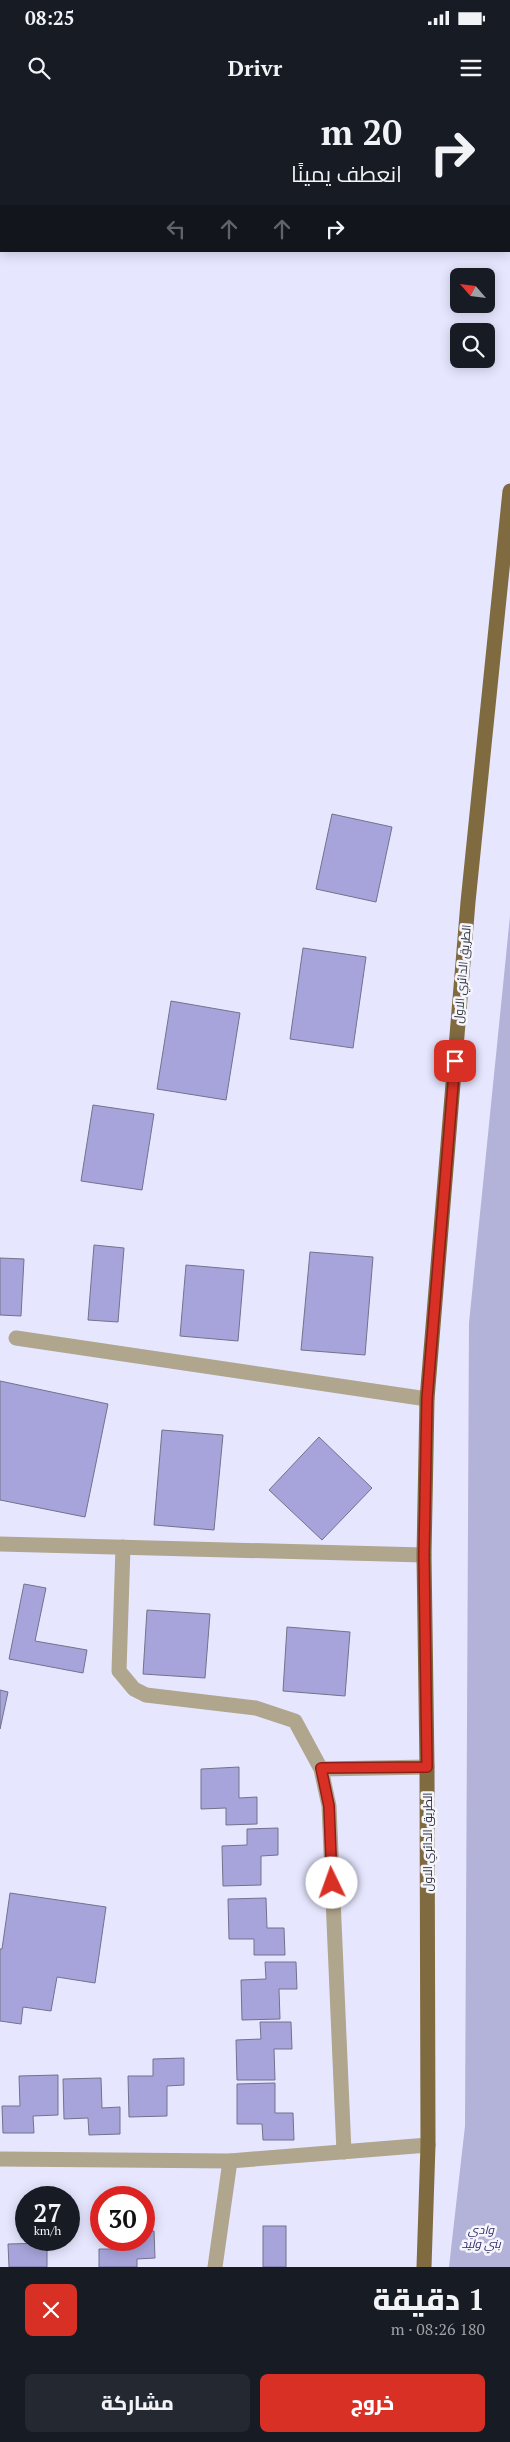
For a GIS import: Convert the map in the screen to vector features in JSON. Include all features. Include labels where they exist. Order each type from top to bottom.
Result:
[{"type":"main road","name":"الطريق الدائري الاول","points":[[424,2267],[428,2145],[427,1767],[424,1555],[427,1399],[468,902],[510,491]]},
{"type":"street","points":[[16,1338],[427,1399]]},
{"type":"street","points":[[0,1544],[424,1555]]},
{"type":"street","points":[[123,1547],[119,1671],[134,1689],[146,1695],[256,1708],[295,1721],[321,1768],[329,1806],[344,2152]]},
{"type":"street","points":[[321,1768],[427,1767]]},
{"type":"street","points":[[0,2159],[230,2161],[428,2145]]},
{"type":"street","points":[[215,2267],[230,2161]]},
{"type":"green space","name":"وادي بني وليد","points":[[510,916],[510,2267],[449,2267],[465,2126],[469,1323]]},
{"type":"building","points":[[332,814],[392,827],[376,902],[316,889]]},
{"type":"building","points":[[303,948],[366,957],[353,1048],[290,1039]]},
{"type":"building","points":[[171,1001],[240,1013],[226,1100],[157,1089]]},
{"type":"building","points":[[93,1105],[154,1114],[142,1190],[81,1181]]},
{"type":"building","points":[[94,1245],[124,1248],[118,1322],[88,1320]]},
{"type":"building","points":[[310,1252],[373,1257],[365,1355],[301,1350]]},
{"type":"building","points":[[0,1258],[24,1259],[21,1316],[0,1315]]},
{"type":"building","points":[[186,1265],[244,1270],[238,1341],[180,1336]]},
{"type":"building","points":[[0,1381],[108,1404],[85,1517],[0,1500]]},
{"type":"building","points":[[162,1430],[223,1435],[214,1530],[154,1525]]},
{"type":"building","points":[[319,1437],[372,1488],[322,1540],[269,1490]]},
{"type":"building","points":[[24,1584],[46,1588],[35,1641],[87,1650],[83,1673],[9,1659]]},
{"type":"building","points":[[147,1610],[210,1614],[205,1678],[143,1674]]},
{"type":"building","points":[[287,1627],[350,1632],[345,1696],[283,1691]]},
{"type":"building","points":[[0,1690],[8,1692],[0,1729]]},
{"type":"building","points":[[239,1767],[239,1798],[257,1797],[257,1824],[226,1825],[226,1808],[201,1809],[201,1769]]},
{"type":"building","points":[[278,1828],[278,1855],[261,1856],[261,1885],[223,1886],[222,1846],[247,1845],[247,1829]]},
{"type":"building","points":[[10,1893],[106,1907],[95,1983],[57,1977],[51,2011],[23,2007],[21,2024],[0,2021],[0,1949],[2,1949]]},
{"type":"building","points":[[266,1898],[267,1928],[284,1928],[285,1955],[254,1955],[254,1939],[229,1939],[228,1899]]},
{"type":"building","points":[[265,1962],[296,1962],[297,1989],[279,1989],[280,2019],[242,2020],[241,1980],[266,1979]]},
{"type":"building","points":[[260,2022],[291,2022],[292,2049],[274,2049],[275,2080],[237,2080],[236,2040],[261,2039]]},
{"type":"building","points":[[184,2058],[184,2085],[167,2086],[167,2116],[129,2117],[128,2076],[153,2076],[153,2059]]},
{"type":"building","points":[[58,2075],[58,2115],[33,2116],[34,2133],[3,2133],[2,2106],[20,2106],[19,2076]]},
{"type":"building","points":[[101,2078],[102,2108],[120,2107],[120,2134],[89,2135],[88,2118],[64,2119],[63,2079]]},
{"type":"building","points":[[275,2083],[275,2113],[293,2113],[294,2140],[263,2140],[262,2124],[237,2124],[237,2084]]},
{"type":"building","points":[[263,2226],[286,2226],[286,2267],[263,2267]]},
{"type":"building","points":[[8,2244],[15,2244],[15,2251],[47,2251],[47,2267],[9,2267]]},
{"type":"building","points":[[99,2251],[155,2251],[155,2258],[137,2259],[137,2267],[99,2267]]},
{"type":"route","points":[[332,1883],[329,1806],[321,1768],[427,1767],[424,1555],[427,1399],[455,1061]]}]
